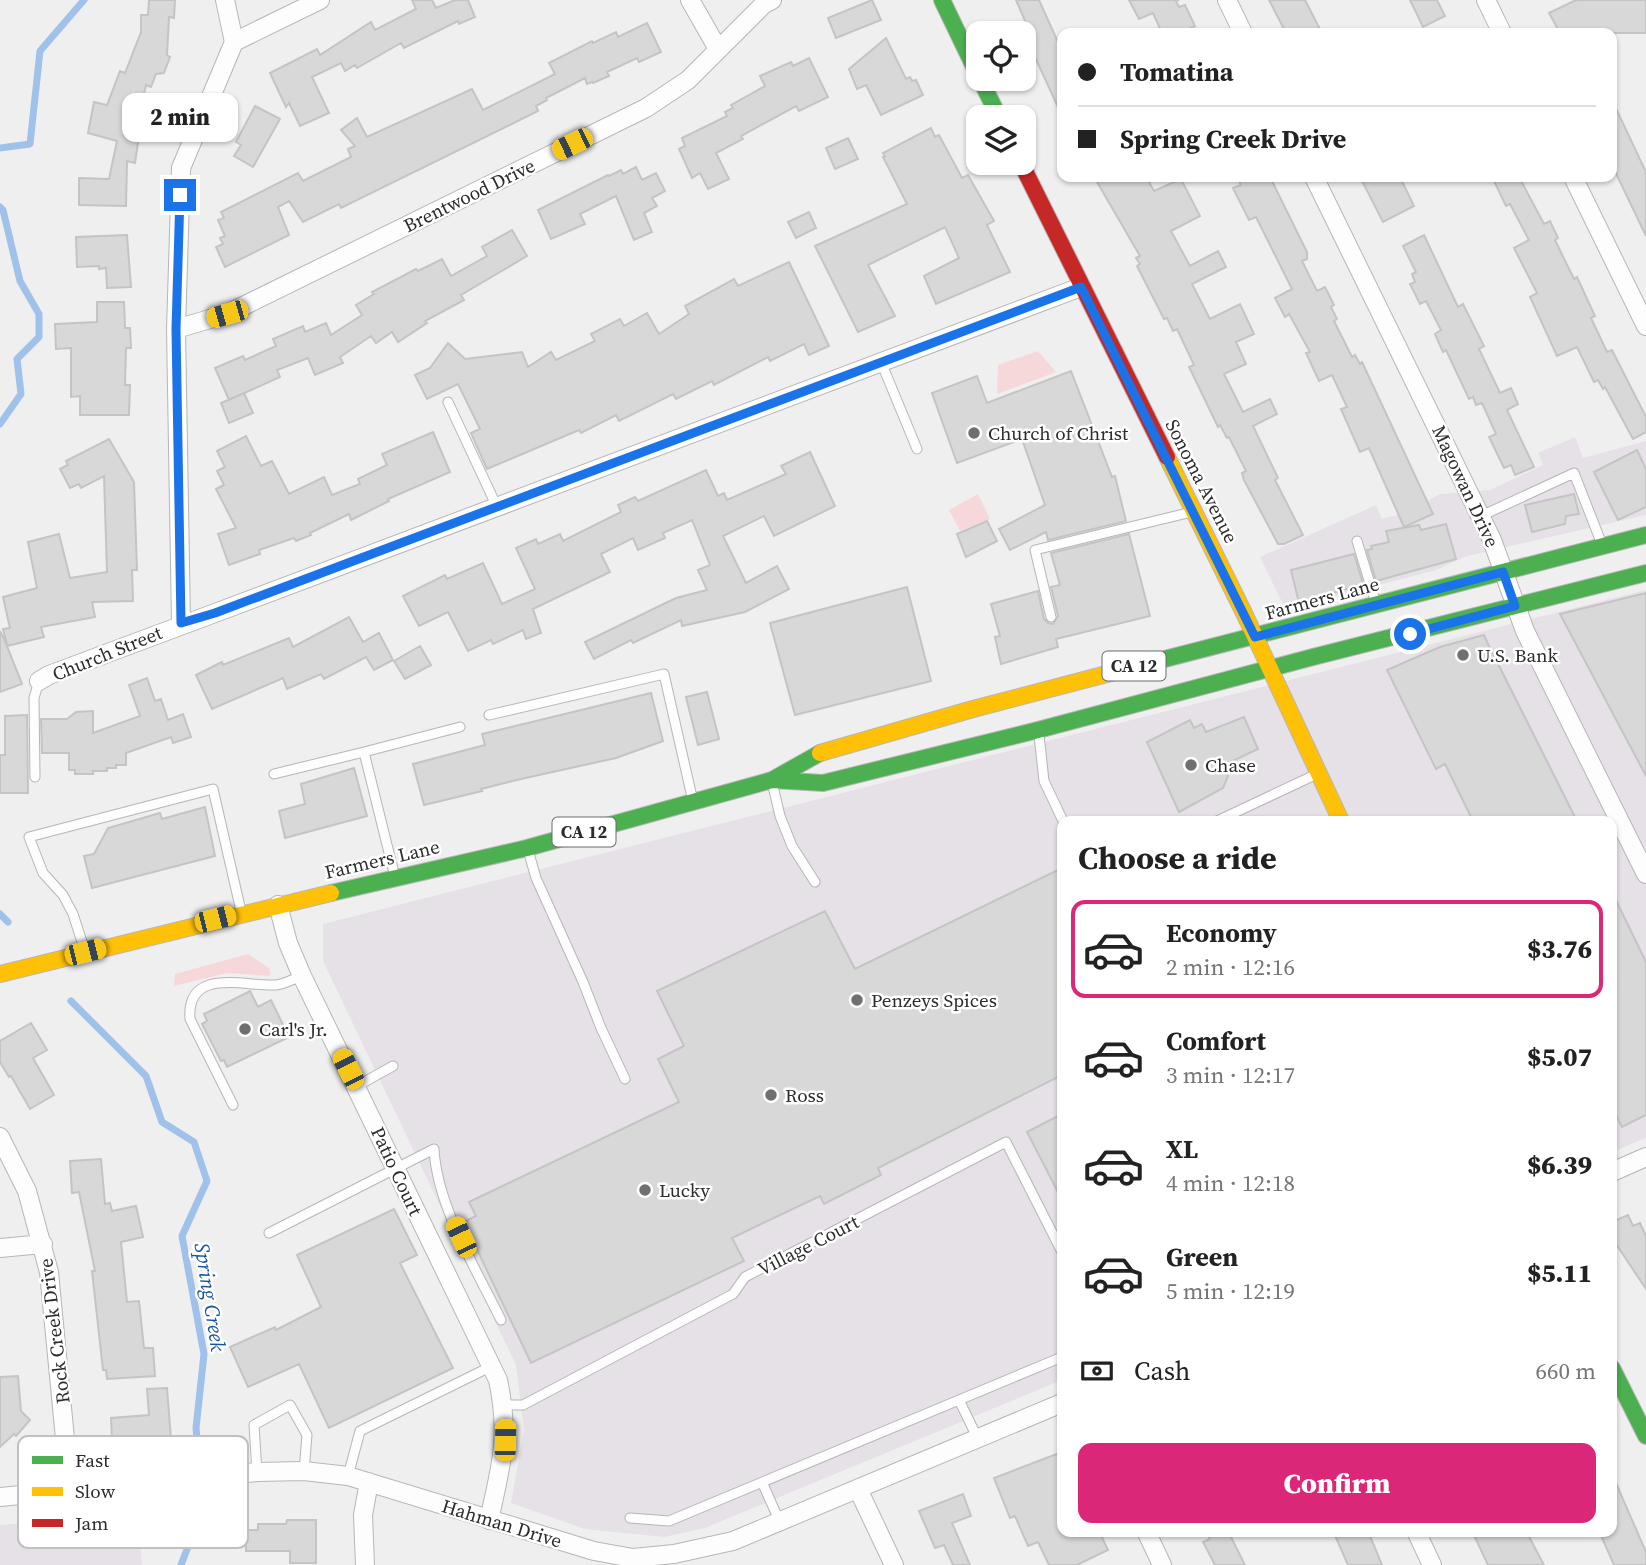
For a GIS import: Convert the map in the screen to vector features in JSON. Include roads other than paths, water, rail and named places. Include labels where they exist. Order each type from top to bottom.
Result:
[{"type":"main road","points":[[942,0],[966,50]]},
{"type":"main road","name":"Sonoma Avenue","points":[[1027,175],[1255,637],[1339,816]]},
{"type":"main road","name":"Farmers Lane","points":[[0,974],[241,912],[527,848],[772,780],[816,754],[1089,677],[1255,637],[1646,535]]},
{"type":"main road","name":"Farmers Lane","points":[[772,780],[823,783],[1646,573]]},
{"type":"main road","points":[[1617,1378],[1646,1436]]},
{"type":"street","points":[[181,623],[176,329],[181,168],[234,42],[225,0]]},
{"type":"street","points":[[234,42],[320,0]]},
{"type":"street","points":[[690,0],[718,48]]},
{"type":"street","name":"Brentwood Drive","points":[[176,329],[227,314],[646,108],[688,80],[764,4],[772,0]]},
{"type":"street","points":[[1227,0],[1241,28]]},
{"type":"street","points":[[1486,0],[1500,28]]},
{"type":"street","name":"Magowan Drive","points":[[1316,182],[1497,552],[1525,631],[1646,874]]},
{"type":"street","points":[[1575,182],[1646,326]]},
{"type":"street","name":"Church Street","points":[[39,681],[181,623],[215,613],[1081,287]]},
{"type":"street","name":"Patio Court","points":[[278,905],[288,943],[302,976],[492,1366],[503,1405],[503,1456],[489,1520]]},
{"type":"street","name":"Rock Creek Drive","points":[[0,1137],[27,1191],[43,1244],[49,1272],[65,1436]]},
{"type":"street","points":[[1617,1170],[1646,1157]]},
{"type":"street","points":[[0,1248],[43,1244]]},
{"type":"street","name":"Hahman Drive","points":[[248,1473],[304,1471],[348,1476],[632,1562],[733,1541],[1057,1405]]},
{"type":"street","points":[[366,1565],[363,1515],[369,1482]]},
{"type":"street","points":[[858,1489],[894,1565]]},
{"type":"street","name":"Hahman Drive","points":[[0,1497],[18,1495]]},
{"type":"street","points":[[1149,1537],[1162,1565]]},
{"type":"street","points":[[1419,1537],[1432,1565]]},
{"type":"lane","points":[[881,362],[917,449]]},
{"type":"lane","points":[[448,402],[497,507]]},
{"type":"lane","points":[[1480,516],[1574,473],[1602,545]]},
{"type":"lane","points":[[1051,617],[1035,550],[1194,512]]},
{"type":"lane","points":[[1357,541],[1377,605]]},
{"type":"lane","points":[[489,715],[664,674],[693,802]]},
{"type":"lane","points":[[35,777],[34,698],[39,681]]},
{"type":"lane","points":[[274,774],[460,727]]},
{"type":"lane","points":[[1038,730],[1044,781],[1061,816]]},
{"type":"lane","points":[[364,752],[395,878]]},
{"type":"lane","points":[[1228,816],[1318,774]]},
{"type":"lane","points":[[772,780],[780,816],[792,846],[816,882]]},
{"type":"lane","points":[[85,952],[74,914],[63,895],[43,873],[29,837],[213,789],[241,912]]},
{"type":"lane","points":[[527,848],[536,878],[625,1079]]},
{"type":"lane","points":[[233,1105],[190,1019],[189,1009],[193,999],[206,986],[212,984],[232,981],[273,985],[302,976]]},
{"type":"lane","points":[[357,1086],[393,1066]]},
{"type":"lane","name":"Village Court","points":[[503,1405],[523,1405],[685,1321],[733,1294],[745,1277],[1006,1142],[1057,1242]]},
{"type":"lane","points":[[269,1233],[434,1149],[435,1168],[453,1220],[501,1320]]},
{"type":"lane","points":[[630,1518],[668,1521],[1057,1359]]},
{"type":"lane","points":[[348,1476],[360,1431],[492,1366]]},
{"type":"lane","points":[[959,1400],[978,1439]]},
{"type":"lane","points":[[257,1472],[254,1424],[290,1405],[307,1435],[304,1471]]},
{"type":"lane","points":[[762,1482],[779,1520]]},
{"type":"waterway","name":"Spring Creek","points":[[0,148],[30,144],[40,51],[84,0]]},
{"type":"waterway","name":"Spring Creek","points":[[0,207],[3,210],[20,281],[39,314],[39,337],[17,359],[21,394],[0,424]]},
{"type":"waterway","name":"Spring Creek","points":[[0,914],[8,922]]},
{"type":"waterway","name":"Spring Creek","points":[[71,1001],[146,1076],[162,1122],[194,1142],[207,1181],[182,1236],[204,1354],[197,1436]]},
{"type":"waterway","name":"Spring Creek","points":[[181,1565],[188,1548]]},
{"type":"place","name":"Church of Christ","points":[[974,433]]},
{"type":"place","name":"U.S. Bank","points":[[1463,655]]},
{"type":"place","name":"Chase","points":[[1191,765]]},
{"type":"place","name":"Penzeys Spices","points":[[857,1000]]},
{"type":"place","name":"Carl's Jr.","points":[[245,1029]]},
{"type":"place","name":"Ross","points":[[771,1095]]},
{"type":"place","name":"Lucky","points":[[645,1190]]}]
